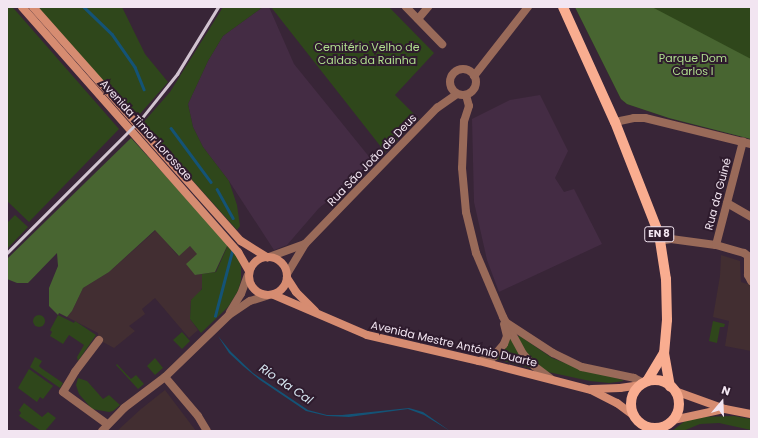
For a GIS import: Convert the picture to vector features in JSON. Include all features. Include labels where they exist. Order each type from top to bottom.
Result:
[{"type":"main road","name":"Avenida Timor Lorossae","points":[[22,7],[238,252],[248,273]]},
{"type":"main road","name":"Avenida Timor Lorossae","points":[[33,7],[241,241],[268,257]]},
{"type":"main road","name":"EN 8","points":[[563,7],[616,122],[660,241],[664,265],[668,311],[664,353]]},
{"type":"main road","points":[[287,276],[283,288],[270,295],[259,294],[253,289],[249,282],[248,273],[255,262],[268,257],[282,263],[296,292],[315,312]]},
{"type":"main road","name":"Avenida Mestre António Duarte","points":[[270,295],[315,312],[367,336],[442,354],[479,361],[591,390]]},
{"type":"main road","points":[[637,423],[630,402],[636,389],[644,383],[664,353]]},
{"type":"main road","points":[[664,353],[672,389],[678,406],[667,426]]},
{"type":"main road","points":[[591,390],[620,388],[659,381],[672,389],[725,409],[751,414]]},
{"type":"main road","points":[[591,390],[617,403],[637,423],[650,428],[667,426],[725,409]]},
{"type":"street","points":[[406,7],[442,44]]},
{"type":"street","points":[[418,18],[428,7]]},
{"type":"street","points":[[474,76],[466,69],[455,71],[450,81],[452,88],[457,94],[466,94],[475,87],[474,76],[528,7]]},
{"type":"street","name":"Rua São João de Deus","points":[[305,244],[446,101],[457,94]]},
{"type":"street","points":[[466,94],[469,106],[464,121],[462,168],[466,212],[476,252],[505,320],[523,354],[534,366],[551,379]]},
{"type":"street","points":[[616,122],[634,118],[645,118],[747,142]]},
{"type":"street","name":"Rua da Guiné","points":[[660,241],[671,240],[716,245],[727,203],[747,142]]},
{"type":"street","points":[[727,203],[751,217]]},
{"type":"street","points":[[268,257],[305,244]]},
{"type":"street","points":[[287,276],[305,244]]},
{"type":"street","points":[[716,245],[744,253],[750,257],[748,275],[751,281]]},
{"type":"street","points":[[229,315],[241,294],[248,273]]},
{"type":"street","points":[[102,431],[107,424],[125,407],[165,377],[229,315],[250,301],[270,295]]},
{"type":"street","points":[[479,361],[493,357],[504,344],[507,336],[505,320]]},
{"type":"street","points":[[505,320],[553,353],[582,367],[634,378],[644,383]]},
{"type":"street","points":[[99,340],[75,372],[63,392],[107,424]]},
{"type":"street","points":[[165,377],[198,416],[207,431]]},
{"type":"shaded area","points":[[263,7],[269,7],[294,64],[375,164],[319,208],[287,245],[274,250],[229,181],[203,147],[193,127],[188,104],[208,61],[223,36]]},
{"type":"shaded area","points":[[540,95],[568,151],[555,178],[564,192],[574,189],[602,244],[499,292],[487,260],[474,202],[472,119],[510,100]]},
{"type":"shaded area","points":[[156,230],[178,256],[190,246],[198,254],[195,275],[202,274],[203,286],[198,295],[191,300],[190,319],[198,330],[189,338],[155,298],[142,309],[145,314],[129,326],[135,331],[114,348],[99,340],[98,333],[67,317],[72,311],[83,288],[109,272]]},
{"type":"shaded area","points":[[721,255],[740,261],[741,282],[751,285],[751,351],[725,346],[729,321],[713,317],[720,276]]},
{"type":"shaded area","points":[[165,390],[196,431],[117,431],[141,409]]},
{"type":"green space","points":[[7,7],[12,7],[16,11],[119,129],[29,222],[7,201]]},
{"type":"green space","points":[[38,7],[122,7],[145,54],[168,82],[139,115],[113,92]]},
{"type":"green space","points":[[223,7],[263,7],[223,36],[208,61],[188,104],[193,127],[203,147],[229,181],[237,205],[240,226],[237,230],[142,124],[170,92]]},
{"type":"green space","name":"Cemitério Velho de Caldas da Rainha","points":[[271,7],[389,7],[434,53],[395,95],[419,119],[385,152]]},
{"type":"green space","name":"Parque Dom Carlos I","points":[[575,7],[751,7],[751,139],[669,118],[627,104],[621,99]]},
{"type":"green space","name":"Parque Dom Carlos I","points":[[575,7],[652,7],[751,59],[751,139],[669,118],[627,104],[621,99]]},
{"type":"green space","points":[[131,138],[228,244],[215,272],[195,275],[186,264],[197,254],[190,246],[179,256],[155,230],[109,272],[83,288],[72,311],[67,317],[59,313],[58,315],[49,306],[49,288],[58,266],[57,253],[28,283],[17,283],[7,279],[7,259]]},
{"type":"green space","points":[[15,215],[28,227],[7,249],[7,223]]},
{"type":"green space","points":[[228,245],[237,255],[241,267],[241,280],[238,291],[228,307],[201,333],[190,319],[191,300],[202,289],[202,274],[216,272]]},
{"type":"green space","points":[[37,315],[41,315],[45,321],[41,327],[37,327],[33,323],[33,319]]},
{"type":"green space","points":[[58,315],[74,323],[75,321],[96,335],[78,361],[77,357],[84,345],[69,335],[63,344],[50,336],[52,332],[50,330]]},
{"type":"green space","points":[[713,321],[725,324],[724,327],[720,327],[717,343],[709,341]]},
{"type":"green space","points":[[182,332],[190,341],[182,349],[173,340]]},
{"type":"green space","points":[[520,336],[552,358],[581,369],[624,381],[609,383],[590,381],[495,359],[509,337]]},
{"type":"green space","points":[[35,357],[42,361],[39,366],[41,368],[63,383],[60,388],[30,367]]},
{"type":"green space","points":[[155,358],[163,368],[155,375],[147,366]]},
{"type":"green space","points":[[117,364],[131,379],[136,375],[144,384],[138,389],[116,365]]},
{"type":"green space","points":[[29,369],[53,386],[43,399],[40,397],[37,402],[18,388]]},
{"type":"green space","points":[[78,378],[87,381],[103,399],[109,395],[120,405],[113,411],[109,412],[92,409],[79,394],[76,385]]},
{"type":"green space","points":[[24,403],[42,417],[48,412],[56,418],[45,431],[41,431],[19,416],[21,413],[19,410]]},
{"type":"green space","points":[[734,416],[751,419],[751,430],[719,423],[700,424],[683,431],[672,431],[685,421],[699,417]]},
{"type":"water","points":[[218,336],[231,352],[253,373],[308,410],[327,415],[342,415],[409,408],[423,412],[450,431],[424,415],[408,409],[349,417],[327,416],[306,411],[260,380],[243,366],[229,353]]},
{"type":"waterway","points":[[84,7],[112,34],[135,67],[144,89]]},
{"type":"waterway","points":[[171,128],[211,182]]},
{"type":"waterway","points":[[217,189],[233,218]]},
{"type":"waterway","points":[[215,316],[232,251]]},
{"type":"railway","points":[[7,253],[141,119],[177,74],[218,7]]},
{"type":"water label","name":"Rio da Cal","points":[[286,384]]}]
